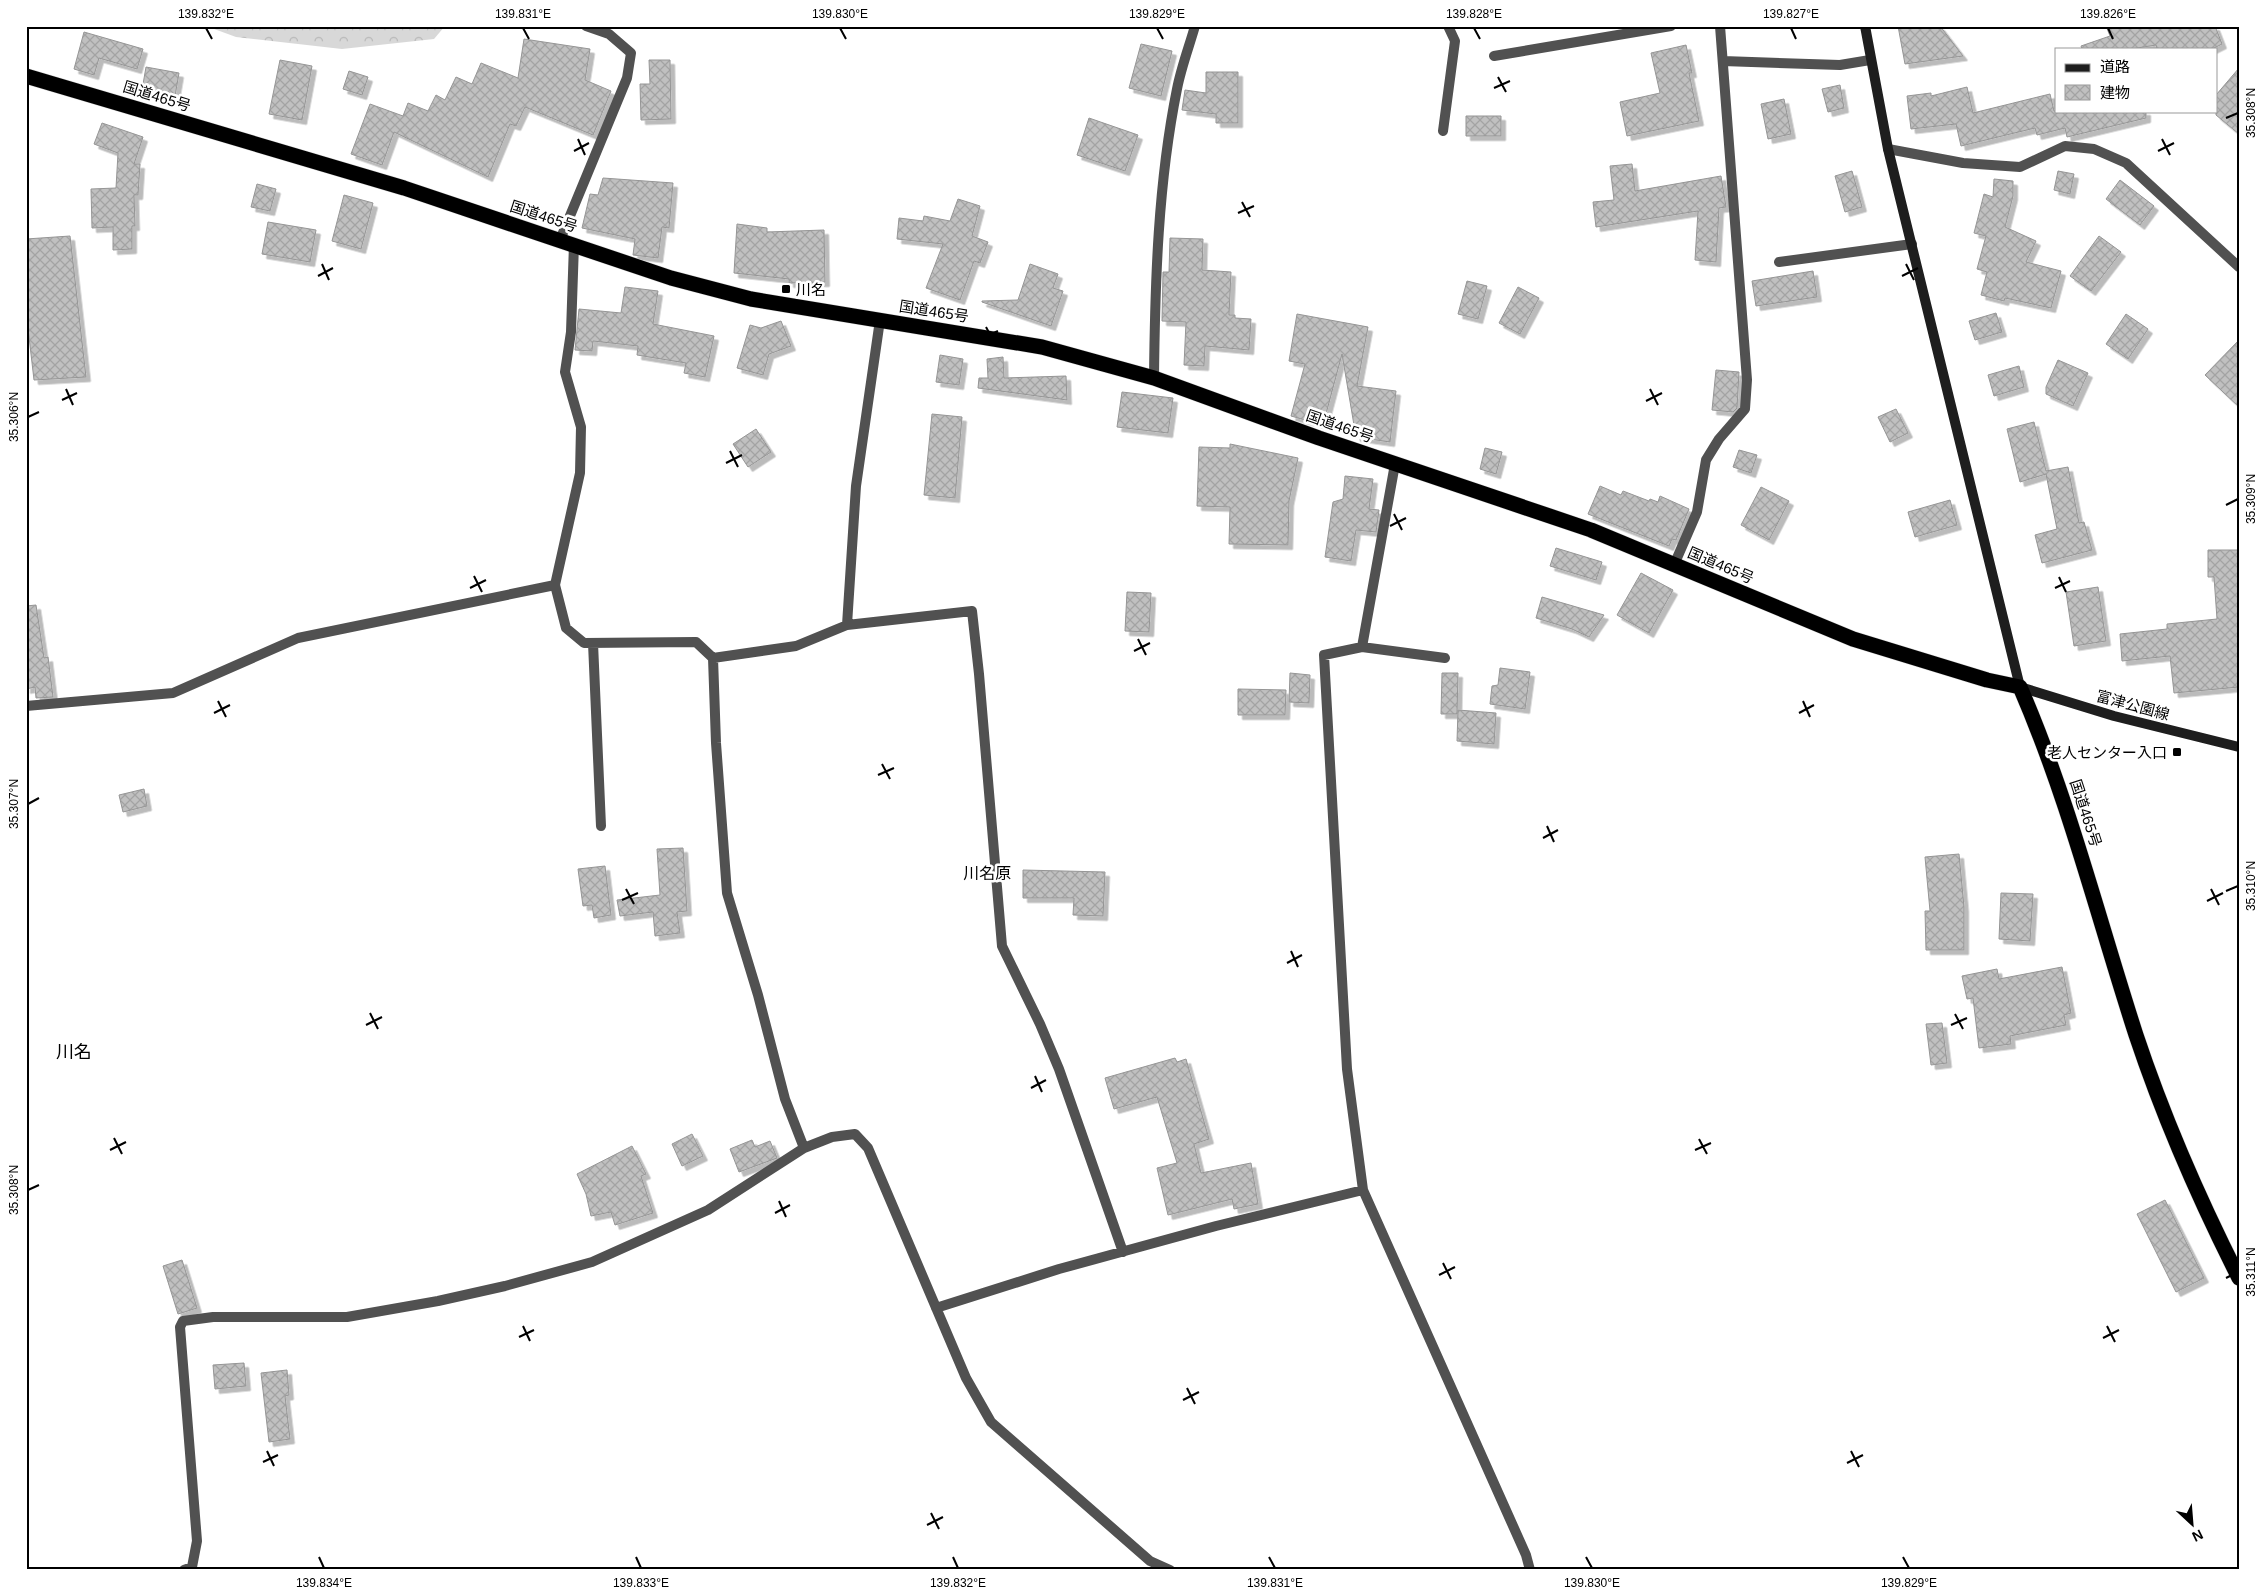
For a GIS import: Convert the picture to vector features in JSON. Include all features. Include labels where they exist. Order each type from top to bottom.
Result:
[{"type":"highway","name":"国道465号","points":[[26,76],[404,188],[671,278],[751,299],[1042,347],[1154,378],[1395,464],[1591,530],[1853,639],[1987,680],[2020,687],[2039,730],[2068,814],[2136,1034],[2165,1116],[2205,1212],[2239,1278]]},
{"type":"street","points":[[586,26],[610,34],[631,53],[627,78],[567,242],[571,332],[565,372],[581,427],[580,473],[555,585],[566,628],[584,643],[696,642],[713,658],[716,743],[727,893],[758,996],[785,1099],[804,1148]]},
{"type":"street","points":[[1154,378],[1155,304],[1165,159],[1177,87],[1195,26]]},
{"type":"street","points":[[1443,131],[1455,41],[1448,26]]},
{"type":"street","points":[[1494,56],[1671,26]]},
{"type":"street","points":[[1674,565],[1697,512],[1706,460],[1719,439],[1745,409],[1747,380],[1720,26]]},
{"type":"street","points":[[1865,26],[1888,149],[2020,687]]},
{"type":"street","points":[[1723,61],[1840,65],[1870,60]]},
{"type":"street","points":[[1888,149],[1963,163],[2020,167],[2065,146],[2094,149],[2126,163],[2239,267]]},
{"type":"street","points":[[1779,262],[1912,244]]},
{"type":"street","points":[[847,625],[856,486],[880,320]]},
{"type":"street","points":[[1362,647],[1395,464]]},
{"type":"street","points":[[26,706],[173,693],[298,638],[555,585]]},
{"type":"street","points":[[713,658],[796,646],[847,625],[972,611],[1002,946],[1040,1024],[1059,1069],[1124,1252]]},
{"type":"street","points":[[593,643],[601,826]]},
{"type":"street","points":[[1445,658],[1362,647],[1324,655],[1347,1069],[1363,1190],[1526,1555],[1530,1570]]},
{"type":"street","name":"富津公園線","points":[[2020,687],[2114,716],[2239,747]]},
{"type":"street","points":[[184,1570],[192,1567],[197,1541],[183,1383],[180,1326],[183,1321],[213,1316],[346,1317],[438,1301],[505,1286],[592,1262],[708,1210],[804,1148],[832,1137],[855,1134],[868,1148],[966,1378],[991,1422],[1150,1561],[1170,1570]]},
{"type":"street","points":[[936,1308],[1060,1269],[1216,1226],[1363,1190]]},
{"type":"green space","points":[[206,26],[445,26],[434,39],[342,49],[236,37]]},
{"type":"building","points":[[1898,26],[1940,26],[1963,56],[1905,64]]},
{"type":"building","points":[[2106,26],[2215,26],[2222,44],[2214,48],[2157,48],[2156,45],[2137,48],[2082,48],[2081,46],[2110,36]]},
{"type":"building","points":[[84,32],[143,49],[137,69],[99,58],[94,75],[74,69]]},
{"type":"building","points":[[524,39],[590,49],[585,80],[611,91],[593,135],[525,107],[516,126],[510,124],[488,177],[394,132],[382,165],[351,154],[370,104],[403,116],[408,103],[428,111],[436,95],[445,100],[456,77],[472,84],[481,63],[518,78]]},
{"type":"building","points":[[1141,44],[1172,51],[1161,96],[1129,88]]},
{"type":"building","points":[[1686,45],[1692,73],[1689,73],[1699,121],[1627,136],[1620,102],[1660,93],[1651,53]]},
{"type":"building","points":[[280,60],[312,66],[302,120],[269,114]]},
{"type":"building","points":[[649,60],[670,60],[671,119],[641,120],[640,84],[650,84]]},
{"type":"building","points":[[146,67],[179,73],[175,96],[142,90]]},
{"type":"building","points":[[2239,68],[2239,134],[2216,115],[2216,112],[2218,112],[2218,93]]},
{"type":"building","points":[[349,71],[368,77],[362,95],[343,89]]},
{"type":"building","points":[[1206,72],[1238,72],[1238,123],[1216,123],[1216,114],[1182,110],[1185,90],[1206,93]]},
{"type":"building","points":[[1840,85],[1844,108],[1828,112],[1822,89]]},
{"type":"building","points":[[1967,87],[1973,113],[2050,94],[2055,112],[2146,112],[2146,118],[2067,137],[2065,128],[2037,135],[2035,128],[1961,146],[1956,124],[1911,129],[1907,96],[1931,93],[1931,96]]},
{"type":"building","points":[[1784,99],[1791,134],[1768,139],[1761,104]]},
{"type":"building","points":[[1466,116],[1501,116],[1501,136],[1466,136]]},
{"type":"building","points":[[1089,118],[1138,135],[1125,171],[1077,155]]},
{"type":"building","points":[[102,123],[143,137],[134,164],[140,164],[138,195],[134,195],[135,226],[132,226],[132,249],[113,250],[113,227],[92,228],[91,189],[116,188],[118,153],[94,144]]},
{"type":"building","points":[[1632,164],[1635,191],[1721,176],[1726,207],[1719,208],[1716,262],[1695,260],[1698,211],[1596,227],[1593,202],[1614,200],[1610,166]]},
{"type":"building","points":[[1852,171],[1862,207],[1845,212],[1835,176]]},
{"type":"building","points":[[2058,171],[2074,174],[2070,194],[2054,190]]},
{"type":"building","points":[[603,178],[673,183],[669,228],[662,227],[658,258],[633,255],[635,239],[582,228],[590,194],[598,195]]},
{"type":"building","points":[[1994,179],[2013,181],[2013,196],[2005,227],[2036,241],[2026,262],[2061,271],[2051,308],[2005,298],[2004,301],[1981,295],[1987,272],[1977,269],[1986,236],[1974,233],[1984,194],[1993,197]]},
{"type":"building","points":[[2120,180],[2154,206],[2140,225],[2106,199]]},
{"type":"building","points":[[257,184],[276,189],[270,211],[251,207]]},
{"type":"building","points":[[344,195],[373,203],[361,249],[332,241]]},
{"type":"building","points":[[958,199],[980,206],[972,236],[988,242],[980,263],[974,261],[960,300],[926,288],[943,244],[897,239],[899,218],[923,221],[924,216],[950,221]]},
{"type":"building","points":[[268,222],[316,230],[310,262],[262,254]]},
{"type":"building","points":[[737,224],[767,228],[767,232],[824,230],[825,282],[789,283],[789,279],[734,273]]},
{"type":"building","points":[[70,236],[86,377],[34,380],[26,311],[26,239]]},
{"type":"building","points":[[2099,236],[2121,252],[2091,291],[2070,276]]},
{"type":"building","points":[[1170,238],[1203,239],[1202,270],[1231,272],[1229,315],[1235,315],[1235,318],[1251,319],[1249,350],[1205,346],[1204,366],[1184,365],[1186,322],[1162,321],[1163,272],[1169,272]]},
{"type":"building","points":[[1030,264],[1058,274],[1053,288],[1063,291],[1051,326],[982,302],[1018,300]]},
{"type":"building","points":[[1813,271],[1817,297],[1756,306],[1752,281]]},
{"type":"building","points":[[1467,281],[1487,286],[1478,319],[1458,314]]},
{"type":"building","points":[[625,287],[658,291],[653,324],[714,336],[705,377],[684,373],[686,363],[637,355],[638,346],[593,341],[592,351],[575,350],[579,309],[621,313]]},
{"type":"building","points":[[1518,287],[1539,298],[1520,334],[1499,323]]},
{"type":"building","points":[[1996,313],[2002,332],[1975,340],[1969,321]]},
{"type":"building","points":[[1297,314],[1368,327],[1357,386],[1396,391],[1390,442],[1356,437],[1342,354],[1323,425],[1291,416],[1305,364],[1289,361]]},
{"type":"building","points":[[2126,314],[2148,329],[2128,359],[2106,344]]},
{"type":"building","points":[[781,321],[791,346],[769,354],[763,375],[737,368],[750,325],[761,328]]},
{"type":"building","points":[[2239,340],[2239,407],[2205,375]]},
{"type":"building","points":[[940,355],[963,359],[959,385],[936,382]]},
{"type":"building","points":[[1003,357],[1004,378],[1066,376],[1067,400],[978,388],[979,378],[988,378],[987,359]]},
{"type":"building","points":[[2058,360],[2088,373],[2073,406],[2046,394],[2046,387]]},
{"type":"building","points":[[2019,366],[2024,387],[1994,396],[1988,375]]},
{"type":"building","points":[[1716,370],[1739,372],[1737,408],[1733,412],[1712,410]]},
{"type":"building","points":[[1122,392],[1173,398],[1168,433],[1117,427]]},
{"type":"building","points":[[1896,409],[1908,433],[1890,442],[1878,417]]},
{"type":"building","points":[[932,414],[962,417],[955,498],[924,495]]},
{"type":"building","points":[[2034,422],[2046,471],[2068,467],[2079,523],[2084,522],[2092,550],[2042,563],[2035,535],[2057,529],[2046,474],[2020,482],[2007,429]]},
{"type":"building","points":[[756,429],[771,452],[748,467],[733,444]]},
{"type":"building","points":[[1230,444],[1298,458],[1289,501],[1288,545],[1229,544],[1230,507],[1197,506],[1199,447],[1230,448]]},
{"type":"building","points":[[1485,448],[1502,452],[1496,474],[1480,469]]},
{"type":"building","points":[[1739,450],[1757,455],[1751,473],[1733,467]]},
{"type":"building","points":[[1345,476],[1373,479],[1369,509],[1379,510],[1376,532],[1356,530],[1351,561],[1325,557],[1333,502],[1343,499]]},
{"type":"building","points":[[1600,486],[1621,495],[1623,491],[1649,501],[1650,499],[1658,502],[1660,496],[1689,509],[1676,540],[1672,539],[1669,546],[1588,514]]},
{"type":"building","points":[[1761,487],[1789,501],[1769,540],[1741,525]]},
{"type":"building","points":[[1950,500],[1957,525],[1915,537],[1908,512]]},
{"type":"building","points":[[1556,548],[1602,562],[1596,580],[1550,566]]},
{"type":"building","points":[[2208,550],[2239,550],[2239,687],[2174,693],[2170,656],[2122,661],[2120,634],[2167,629],[2167,624],[2217,619],[2214,577],[2208,577]]},
{"type":"building","points":[[1641,573],[1673,590],[1649,633],[1617,615]]},
{"type":"building","points":[[2098,587],[2106,641],[2074,646],[2066,592]]},
{"type":"building","points":[[1127,592],[1151,593],[1149,632],[1125,631]]},
{"type":"building","points":[[1542,597],[1604,615],[1589,637],[1572,629],[1536,618]]},
{"type":"building","points":[[36,605],[44,658],[48,657],[53,697],[36,698],[35,687],[26,689],[26,606]]},
{"type":"building","points":[[1500,668],[1530,672],[1525,709],[1490,704],[1492,686],[1498,685]]},
{"type":"building","points":[[1290,673],[1310,675],[1309,703],[1289,702]]},
{"type":"building","points":[[1442,673],[1458,673],[1457,714],[1441,714]]},
{"type":"building","points":[[1238,689],[1286,690],[1285,715],[1238,715]]},
{"type":"building","points":[[1458,710],[1496,713],[1494,744],[1457,741]]},
{"type":"building","points":[[144,789],[147,806],[123,812],[119,795]]},
{"type":"building","points":[[683,848],[687,911],[677,912],[680,933],[655,936],[653,912],[620,916],[617,900],[660,895],[657,849]]},
{"type":"building","points":[[1959,854],[1964,907],[1964,950],[1926,950],[1925,911],[1930,911],[1925,857]]},
{"type":"building","points":[[605,866],[611,915],[594,918],[592,905],[583,906],[578,869]]},
{"type":"building","points":[[1023,870],[1105,872],[1103,916],[1073,915],[1074,898],[1023,898]]},
{"type":"building","points":[[2001,893],[2033,894],[2030,941],[1999,939]]},
{"type":"building","points":[[2062,967],[2071,1013],[2064,1015],[2066,1025],[2010,1036],[2011,1044],[1979,1048],[1973,998],[1967,999],[1962,976],[1997,969],[1999,979]]},
{"type":"building","points":[[1942,1023],[1947,1063],[1931,1065],[1926,1024]]},
{"type":"building","points":[[1175,1058],[1177,1062],[1186,1059],[1209,1139],[1194,1144],[1201,1173],[1251,1163],[1258,1204],[1234,1209],[1232,1199],[1168,1215],[1157,1168],[1177,1163],[1157,1097],[1114,1109],[1105,1078]]},
{"type":"building","points":[[692,1134],[703,1156],[682,1166],[672,1144]]},
{"type":"building","points":[[752,1140],[755,1147],[770,1141],[777,1158],[739,1172],[730,1149]]},
{"type":"building","points":[[632,1146],[646,1174],[641,1176],[653,1213],[615,1225],[611,1212],[591,1216],[586,1194],[577,1174]]},
{"type":"building","points":[[2165,1200],[2204,1278],[2176,1292],[2137,1214]]},
{"type":"building","points":[[182,1260],[197,1308],[178,1314],[163,1266]]},
{"type":"building","points":[[244,1363],[246,1386],[215,1389],[213,1365]]},
{"type":"building","points":[[287,1370],[289,1395],[285,1396],[290,1439],[269,1442],[261,1373]]},
{"type":"place","name":"川名","points":[[786,289]]},
{"type":"place","name":"老人センター入口","points":[[2177,752]]},
{"type":"district","name":"川名原","points":[[987,873]]},
{"type":"district","name":"川名","points":[[74,1052]]}]
